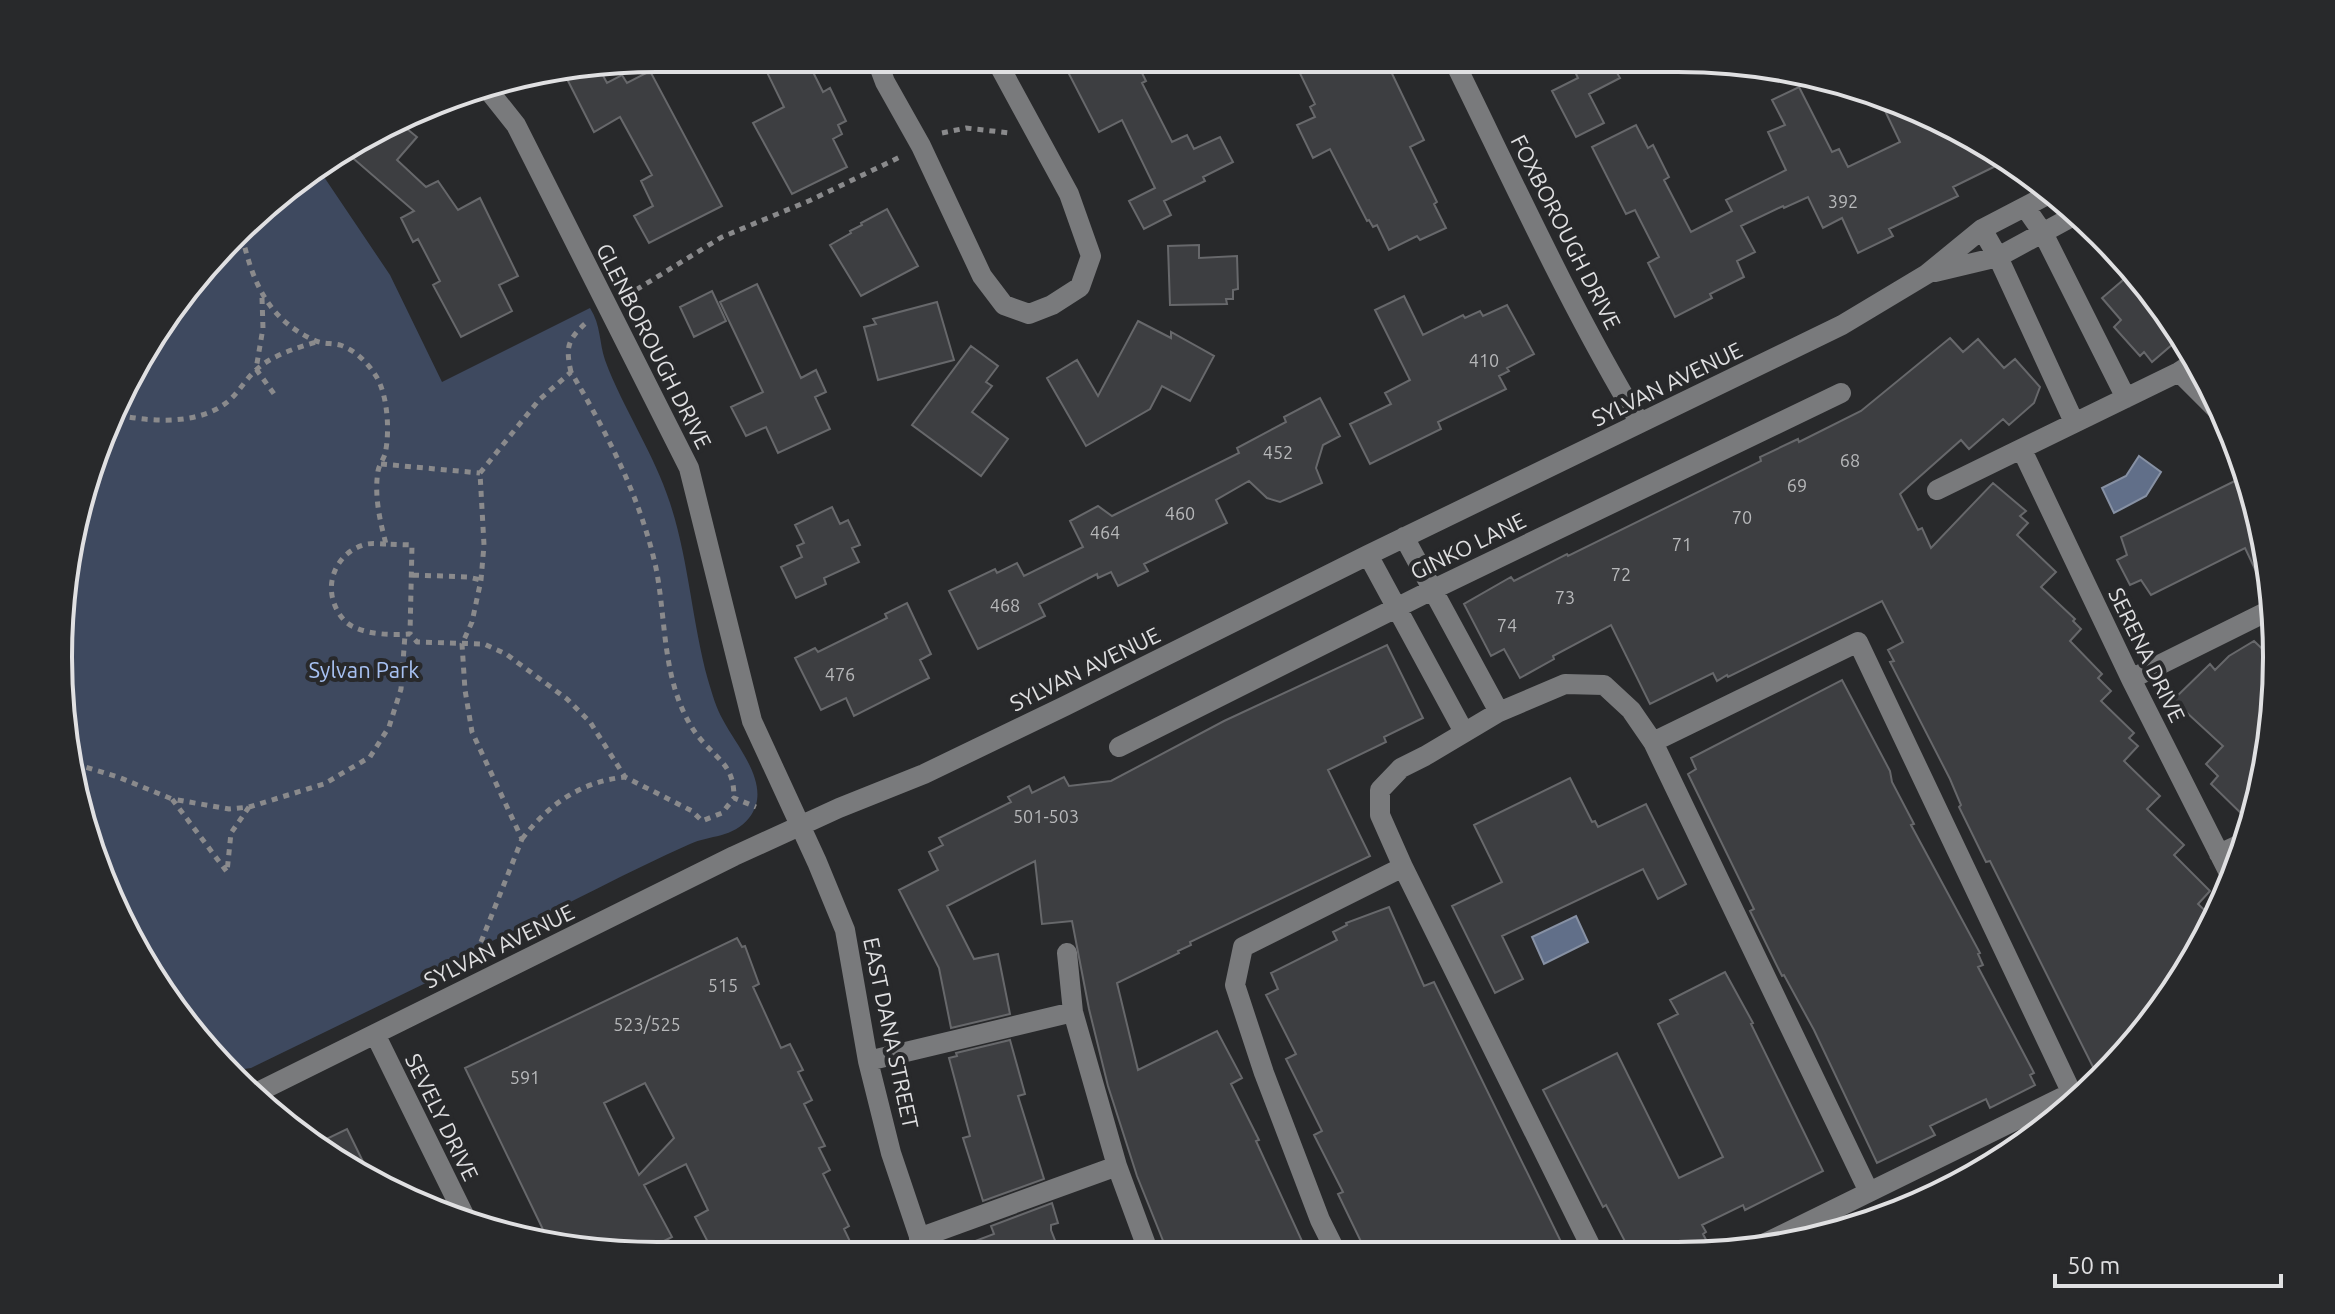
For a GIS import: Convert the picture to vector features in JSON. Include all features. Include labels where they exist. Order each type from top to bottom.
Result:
[{"type":"street","points":[[881,72],[921,146],[982,276],[1004,305],[1029,314],[1052,305],[1080,287],[1091,256],[1069,194],[1003,72]]},
{"type":"street","name":"FOXBOROUGH DRIVE","points":[[1459,72],[1614,380],[1640,423]]},
{"type":"street","name":"GLENBOROUGH DRIVE","points":[[493,96],[516,125],[689,468],[752,721],[800,826]]},
{"type":"street","name":"SYLVAN AVENUE","points":[[263,1090],[800,826],[967,754],[1404,537],[1842,325],[1927,274],[1982,229],[2041,198]]},
{"type":"street","points":[[2025,207],[2043,233],[2126,398]]},
{"type":"street","name":"SYLVAN AVENUE","points":[[1927,274],[1998,257],[2067,220]]},
{"type":"street","points":[[1982,229],[2074,422]]},
{"type":"street","points":[[1937,490],[2186,368]]},
{"type":"street","name":"GINKO LANE","points":[[1119,747],[1397,607],[1841,393]]},
{"type":"street","name":"SERENA DRIVE","points":[[2022,450],[2131,679],[2224,864]]},
{"type":"street","points":[[1404,537],[1499,712]]},
{"type":"street","points":[[1368,555],[1464,732]]},
{"type":"street","points":[[2131,679],[2261,614]]},
{"type":"street","points":[[1653,742],[1858,642],[2071,1091]]},
{"type":"street","points":[[1589,1242],[1380,815],[1380,790],[1401,768],[1499,712],[1565,684],[1604,685],[1631,710],[1653,742],[1869,1192]]},
{"type":"street","name":"EAST DANA STREET","points":[[800,826],[845,930],[868,1061],[891,1153],[921,1242]]},
{"type":"street","points":[[2219,854],[2231,849]]},
{"type":"street","points":[[1331,1242],[1264,1073],[1235,985],[1243,947],[1403,867]]},
{"type":"street","points":[[1067,953],[1073,1012],[1117,1166],[1145,1242]]},
{"type":"street","points":[[868,1061],[1073,1012]]},
{"type":"street","name":"SEVELY DRIVE","points":[[375,1034],[460,1208]]},
{"type":"street","points":[[1789,1232],[2050,1108]]},
{"type":"street","points":[[932,1242],[1117,1166]]},
{"type":"path","points":[[82,766],[172,799],[229,809],[249,807],[324,784],[370,757],[389,727],[401,689],[407,634],[413,575],[412,545],[367,544],[337,564],[331,580],[332,598],[338,613],[352,627],[377,633],[407,634],[417,642],[484,644],[506,654],[567,699],[590,722],[625,777],[692,811],[702,821],[722,813],[734,798],[733,781],[726,765],[690,726],[674,688],[655,565],[636,504],[611,446],[571,372],[566,352],[574,334],[607,307],[722,237],[811,200],[945,131],[966,128],[1011,133]]},
{"type":"path","points":[[244,243],[262,297],[263,328],[256,369],[277,398]]},
{"type":"path","points":[[262,297],[296,329],[317,342],[340,345],[362,358],[378,379],[385,403],[386,429],[385,453],[378,471],[378,516],[386,544]]},
{"type":"path","points":[[124,416],[175,420],[206,414],[238,393],[256,369],[277,357],[317,342]]},
{"type":"path","points":[[522,839],[472,732],[462,644],[472,622],[481,580],[484,545],[480,473],[533,407],[571,372]]},
{"type":"path","points":[[381,464],[480,473]]},
{"type":"path","points":[[413,575],[481,580]]},
{"type":"path","points":[[481,942],[522,839],[550,806],[575,791],[608,779],[625,777]]},
{"type":"path","points":[[734,798],[756,807]]},
{"type":"path","points":[[172,799],[227,872],[231,833],[249,807]]},
{"type":"green space","name":"Sylvan Park","points":[[324,177],[390,275],[442,382],[590,308],[612,378],[656,466],[670,503],[682,547],[708,680],[721,715],[751,768],[757,793],[756,806],[749,818],[736,829],[661,857],[461,956],[434,979],[251,1068],[241,1069],[193,1013],[150,950],[117,881],[103,845],[83,771],[73,695],[73,619],[83,543],[103,469],[132,398],[150,364],[193,301],[243,243]]},
{"type":"shaded area","points":[[2139,456],[2161,472],[2146,496],[2114,513],[2102,488],[2126,476]]},
{"type":"shaded area","points":[[1576,916],[1588,942],[1544,964],[1532,937]]},
{"type":"building","points":[[651,72],[722,206],[649,243],[634,216],[653,206],[641,181],[652,175],[620,117],[594,132],[567,79],[603,75],[607,83],[622,75],[627,83]]},
{"type":"building","points":[[767,72],[813,72],[823,92],[830,88],[846,121],[838,125],[842,134],[833,139],[847,167],[792,194],[753,123],[784,107]]},
{"type":"building","points":[[1068,72],[1142,72],[1146,81],[1142,83],[1172,142],[1187,135],[1194,149],[1220,137],[1233,162],[1203,177],[1205,181],[1164,201],[1171,215],[1144,229],[1129,201],[1155,188],[1122,120],[1099,132]]},
{"type":"building","points":[[1299,72],[1391,72],[1424,140],[1410,147],[1446,228],[1420,240],[1417,236],[1389,250],[1377,225],[1373,227],[1367,221],[1330,149],[1313,158],[1297,125],[1315,117],[1310,107],[1315,104]]},
{"type":"building","points":[[1575,72],[1617,72],[1620,78],[1589,94],[1604,123],[1576,137],[1552,91],[1578,78]]},
{"type":"building","points":[[1799,87],[1832,152],[1839,149],[1848,167],[1900,142],[1885,110],[1937,132],[1996,166],[1953,187],[1958,196],[1889,229],[1893,236],[1858,253],[1842,218],[1823,228],[1808,197],[1783,206],[1741,226],[1755,252],[1737,261],[1744,277],[1675,317],[1648,263],[1659,257],[1635,210],[1626,214],[1592,147],[1636,125],[1648,148],[1653,145],[1669,177],[1664,180],[1691,232],[1732,211],[1726,200],[1786,170],[1768,132],[1785,125],[1772,100]]},
{"type":"building","points":[[406,128],[417,137],[397,160],[426,187],[438,181],[458,210],[480,198],[518,276],[499,285],[512,311],[461,337],[433,285],[440,281],[418,239],[413,242],[401,218],[414,211],[352,158]]},
{"type":"building","points":[[887,209],[918,266],[861,296],[830,245]]},
{"type":"building","points":[[1199,245],[1199,258],[1237,256],[1238,289],[1233,290],[1233,299],[1226,299],[1227,304],[1170,305],[1168,246]]},
{"type":"building","points":[[2124,279],[2172,345],[2152,362],[2144,352],[2140,356],[2114,327],[2121,320],[2102,298]]},
{"type":"building","points":[[757,284],[801,378],[816,370],[826,392],[815,397],[830,429],[778,453],[766,427],[746,436],[731,407],[763,392],[720,302]]},
{"type":"building","points":[[712,291],[726,321],[694,337],[680,307]]},
{"type":"building","points":[[1404,296],[1423,335],[1463,315],[1465,318],[1480,311],[1483,316],[1507,305],[1534,354],[1507,368],[1509,371],[1499,376],[1506,389],[1438,422],[1441,429],[1370,464],[1350,424],[1391,404],[1385,393],[1410,380],[1375,310]]},
{"type":"building","points":[[937,302],[954,360],[878,380],[864,327],[876,324],[873,319]]},
{"type":"building","points":[[1138,321],[1171,338],[1171,332],[1214,356],[1190,401],[1162,386],[1150,409],[1086,446],[1047,378],[1077,360],[1098,396]]},
{"type":"building","points":[[1950,338],[1963,352],[1978,339],[2004,368],[2015,359],[2040,387],[2034,403],[2009,425],[2003,419],[1969,449],[1961,440],[1900,494],[1931,548],[1993,483],[2026,511],[2020,516],[2028,523],[2017,535],[2056,572],[2041,587],[2075,619],[2073,621],[2081,629],[2070,641],[2102,674],[2098,678],[2111,691],[2101,701],[2134,733],[2129,738],[2138,746],[2124,761],[2160,796],[2147,809],[2184,845],[2174,855],[2210,891],[2198,904],[2205,911],[2185,950],[2142,1013],[2094,1069],[1990,861],[1986,862],[1959,807],[1961,805],[1950,779],[1890,662],[1894,661],[1888,650],[1903,642],[1882,601],[1728,677],[1717,681],[1713,673],[1650,704],[1611,625],[1553,656],[1554,659],[1520,678],[1504,649],[1491,656],[1464,604],[1511,577],[1514,581],[1568,556],[1761,461],[1760,457],[1798,439],[1799,442],[1861,411]]},
{"type":"building","points":[[971,346],[998,366],[986,382],[992,386],[972,412],[1008,439],[981,476],[912,425]]},
{"type":"building","points":[[1320,398],[1340,436],[1323,445],[1316,468],[1322,483],[1280,502],[1267,498],[1249,481],[1216,500],[1227,523],[1144,564],[1148,571],[1118,586],[1111,572],[1098,578],[1097,574],[1039,604],[1045,616],[978,649],[949,591],[995,569],[997,573],[1017,563],[1024,576],[1083,547],[1070,521],[1098,506],[1112,516],[1239,453],[1237,448],[1286,422],[1284,417]]},
{"type":"building","points":[[2235,481],[2257,573],[2245,548],[2151,595],[2141,580],[2130,585],[2117,560],[2127,555],[2121,537]]},
{"type":"building","points":[[832,507],[840,524],[848,520],[860,545],[852,548],[859,562],[824,578],[826,584],[796,598],[781,567],[802,557],[797,546],[804,543],[795,525]]},
{"type":"building","points":[[907,603],[931,654],[920,660],[929,678],[854,716],[846,698],[821,710],[795,658],[815,648],[818,652],[887,618],[885,614]]},
{"type":"building","points":[[2254,641],[2263,649],[2258,733],[2241,814],[2211,784],[2218,776],[2206,764],[2223,746],[2173,700],[2210,664],[2215,670],[2229,656]]},
{"type":"building","points":[[1387,645],[1423,718],[1384,737],[1386,742],[1328,770],[1370,856],[1190,942],[1191,945],[1179,953],[1117,983],[1138,1070],[1217,1031],[1242,1078],[1231,1084],[1259,1140],[1256,1141],[1302,1242],[1164,1242],[1137,1176],[1108,1086],[1072,921],[1042,924],[1035,861],[947,906],[974,959],[998,954],[1010,1014],[951,1028],[939,968],[899,890],[938,870],[929,852],[943,845],[939,838],[1011,802],[1008,797],[1029,786],[1032,793],[1064,777],[1069,786],[1111,781],[1224,721]]},
{"type":"building","points":[[1842,680],[1890,771],[1892,782],[1914,824],[1911,825],[1980,953],[1983,965],[1978,967],[2034,1073],[2030,1075],[2035,1085],[1990,1108],[1986,1099],[1930,1126],[1935,1135],[1877,1163],[1814,1030],[1782,976],[1750,911],[1754,909],[1688,774],[1696,769],[1691,758]]},
{"type":"building","points":[[1570,778],[1592,822],[1595,821],[1598,827],[1646,804],[1686,884],[1658,899],[1643,869],[1502,936],[1523,979],[1495,993],[1452,906],[1502,882],[1474,825]]},
{"type":"building","points":[[1389,907],[1424,986],[1434,982],[1561,1242],[1361,1242],[1338,1194],[1343,1192],[1314,1135],[1322,1131],[1286,1059],[1296,1054],[1266,995],[1278,989],[1271,973],[1337,940],[1333,932],[1346,923]]},
{"type":"building","points":[[737,938],[742,947],[745,946],[759,984],[753,987],[781,1048],[790,1044],[803,1070],[798,1072],[812,1100],[804,1104],[825,1146],[819,1148],[830,1170],[823,1174],[849,1226],[844,1229],[850,1242],[708,1242],[695,1217],[708,1210],[686,1164],[644,1185],[672,1237],[662,1242],[619,1241],[544,1231],[465,1068]],"holes":[[[645,1083],[674,1138],[639,1175],[604,1103]]]},
{"type":"building","points":[[1725,972],[1753,1023],[1823,1171],[1745,1210],[1743,1205],[1702,1225],[1707,1241],[1625,1242],[1606,1205],[1603,1207],[1543,1090],[1617,1053],[1679,1178],[1723,1157],[1658,1024],[1678,1014],[1670,1000]]},
{"type":"building","points":[[1010,1040],[1025,1094],[1018,1096],[1044,1179],[983,1201],[963,1138],[970,1136],[949,1058],[957,1056],[956,1053]]},
{"type":"building","points":[[347,1129],[364,1164],[332,1143],[326,1139]]},
{"type":"building","points":[[1052,1203],[1058,1223],[1051,1225],[1056,1242],[973,1242],[994,1234],[991,1226]]}]
